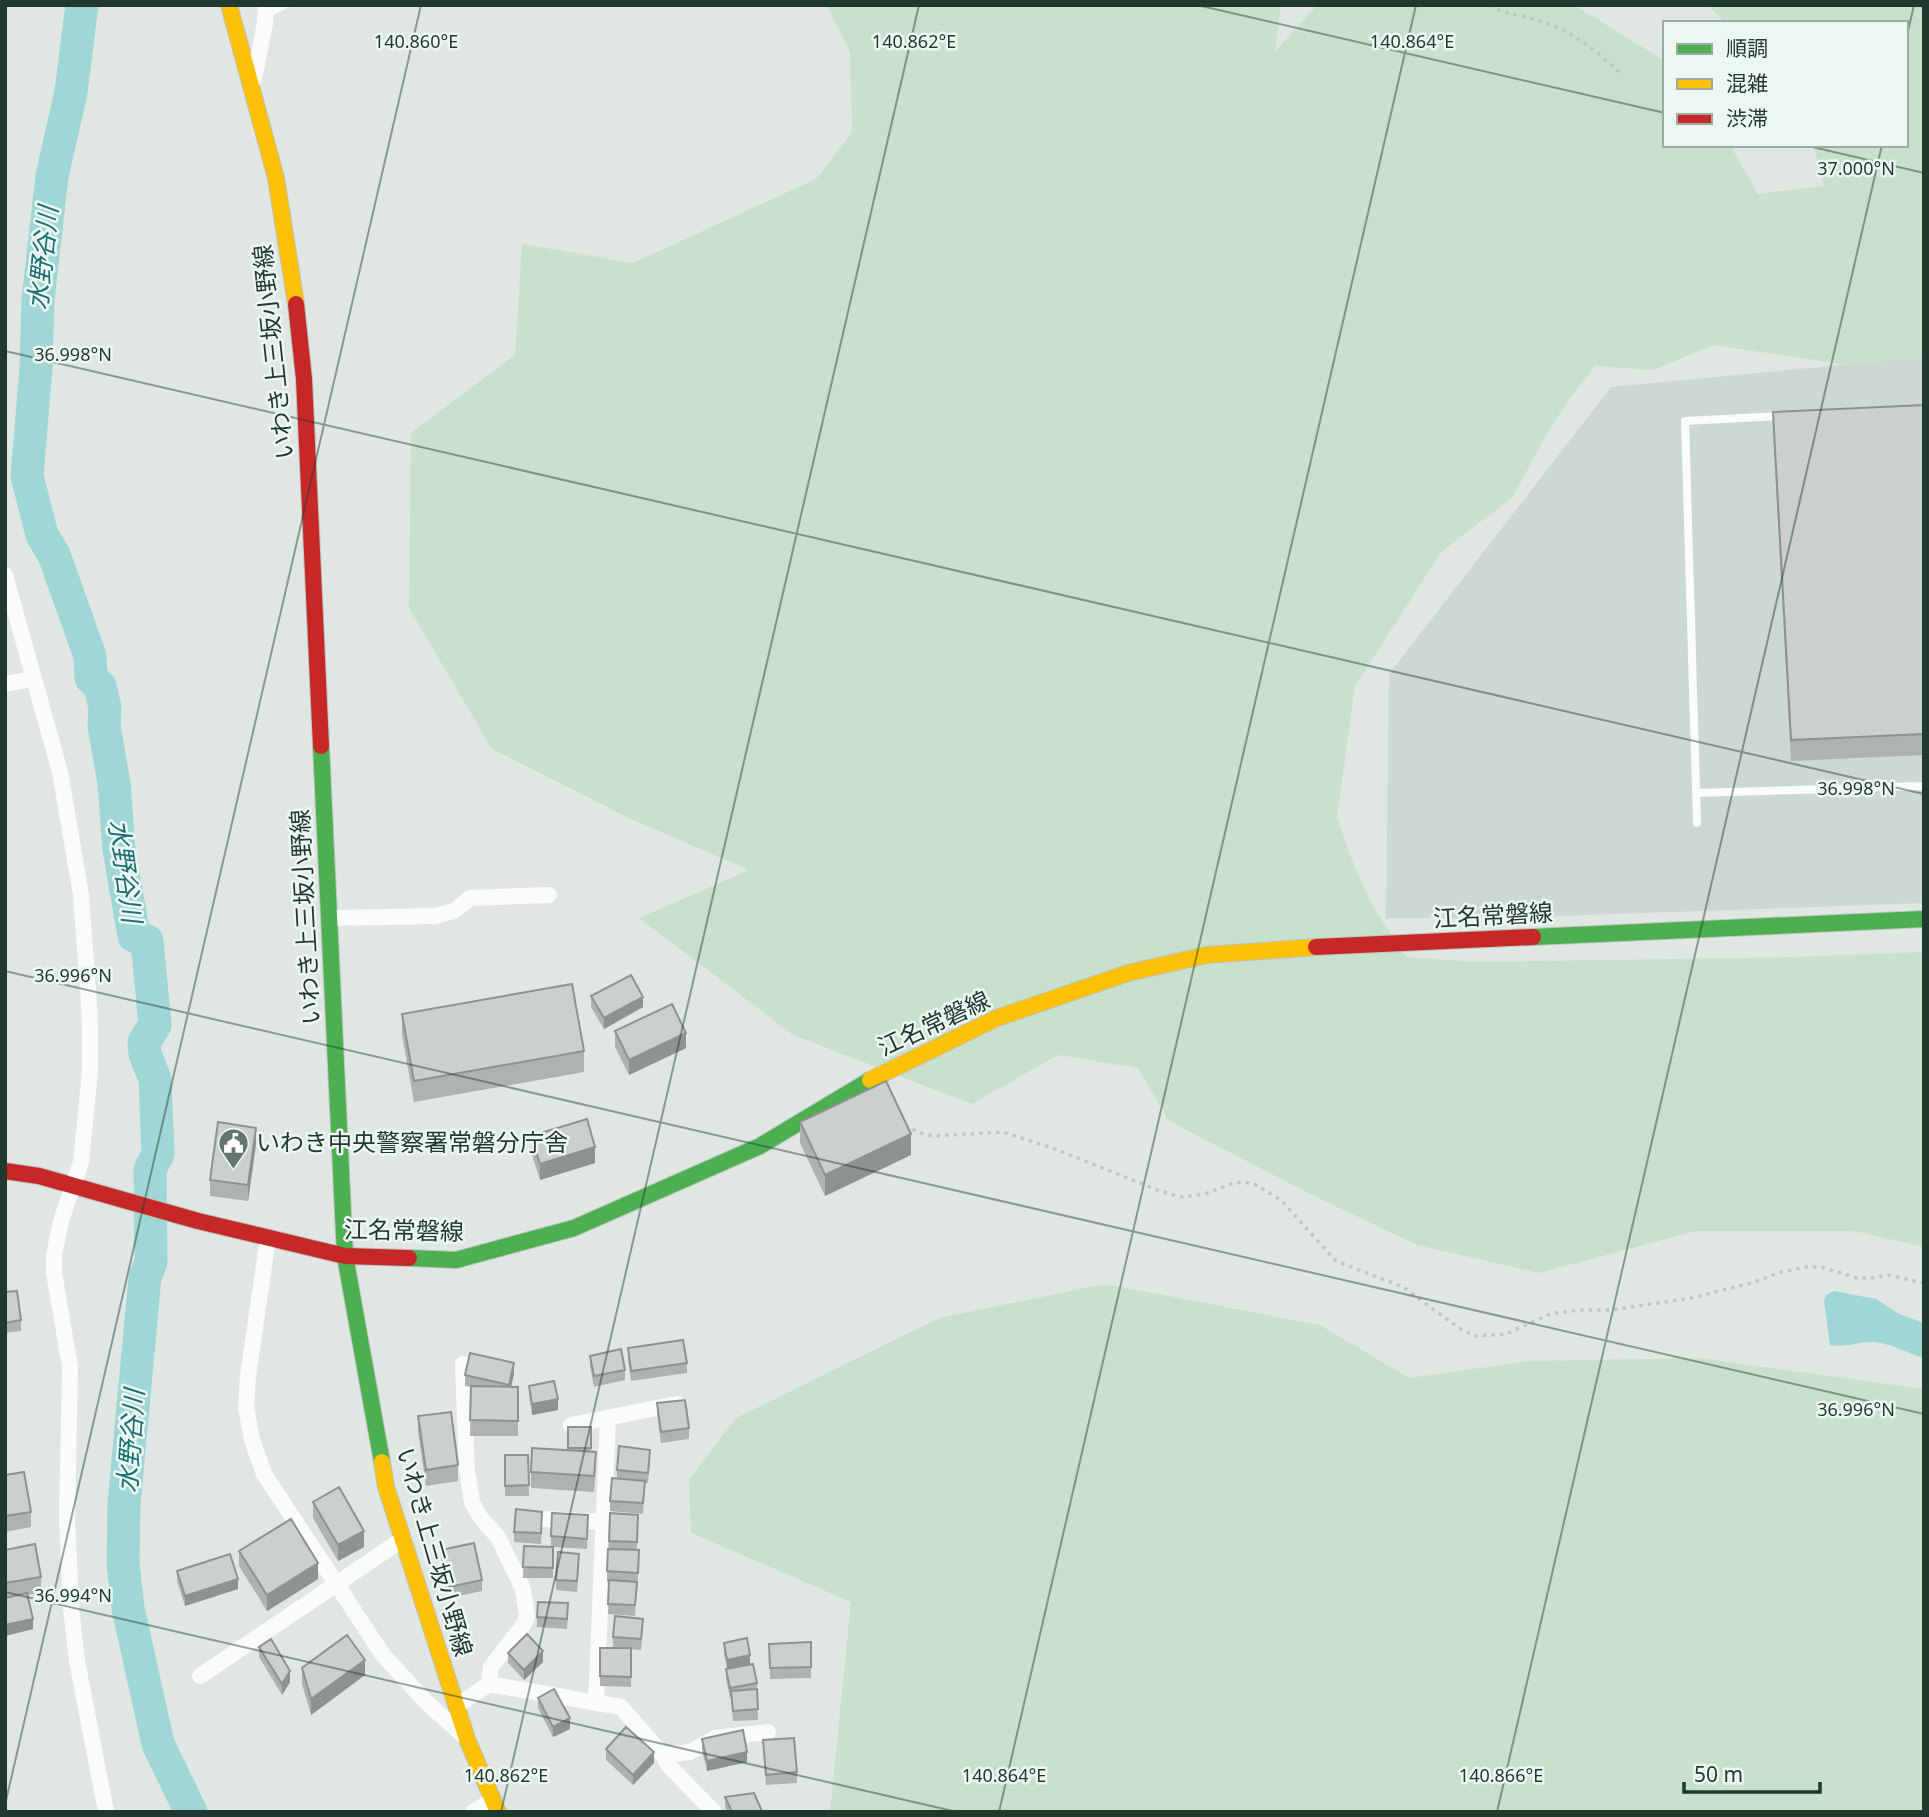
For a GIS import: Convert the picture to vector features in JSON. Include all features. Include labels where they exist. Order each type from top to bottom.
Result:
[{"type":"main road","name":"いわき上三坂小野線","points":[[229,5],[252,85],[280,201],[296,302],[304,379],[345,1256],[386,1487],[467,1739],[495,1806]]},
{"type":"main road","name":"江名常磐線","points":[[5,1171],[39,1176],[198,1221],[345,1256],[456,1260],[574,1228],[760,1146],[877,1076],[997,1018],[1128,973],[1207,955],[1278,948],[1924,919]]},
{"type":"street","points":[[252,85],[266,10]]},
{"type":"street","points":[[5,575],[60,772],[81,895],[90,1018],[90,1071],[81,1162],[61,1221],[54,1255],[54,1273],[70,1367],[67,1517],[70,1595],[77,1661],[106,1812]]},
{"type":"street","points":[[5,684],[32,679]]},
{"type":"street","points":[[329,918],[435,916],[454,911],[470,898],[549,895]]},
{"type":"street","points":[[268,1238],[246,1407],[252,1440],[264,1474],[383,1655],[426,1703],[467,1739]]},
{"type":"street","points":[[463,1364],[467,1471],[472,1502],[480,1517],[498,1536],[523,1589],[527,1616],[524,1624],[491,1667],[489,1684]]},
{"type":"street","points":[[571,1425],[677,1404]]},
{"type":"street","points":[[596,1703],[608,1418]]},
{"type":"street","points":[[543,1518],[604,1522]]},
{"type":"street","points":[[200,1676],[403,1539]]},
{"type":"street","points":[[457,1706],[489,1684],[621,1707],[663,1755],[669,1766],[714,1812]]},
{"type":"street","points":[[663,1755],[690,1752],[715,1738],[768,1732]]},
{"type":"street","points":[[473,1812],[495,1806]]},
{"type":"lane","points":[[266,10],[285,5]]},
{"type":"lane","points":[[1697,823],[1685,421],[1791,415]]},
{"type":"lane","points":[[1696,793],[1924,786]]},
{"type":"path","points":[[1490,5],[1511,15],[1538,20],[1574,35],[1621,74]]},
{"type":"path","points":[[899,1121],[920,1133],[933,1136],[1003,1132],[1181,1197],[1205,1194],[1234,1183],[1256,1185],[1281,1200],[1336,1261],[1403,1287],[1459,1328],[1475,1336],[1506,1334],[1550,1314],[1578,1310],[1611,1310],[1691,1298],[1806,1267],[1821,1267],[1857,1278],[1888,1275],[1924,1283]]},
{"type":"shaded area","points":[[1924,357],[1924,903],[1506,918],[1386,918],[1389,674],[1611,387]]},
{"type":"green space","points":[[827,5],[1281,5],[1275,52],[1317,5],[1574,5],[1663,60],[1663,147],[1731,147],[1758,194],[1824,186],[1814,147],[1908,147],[1908,21],[1723,21],[1708,5],[1924,5],[1924,357],[1847,365],[1714,345],[1653,370],[1595,366],[1549,430],[1512,498],[1442,551],[1355,686],[1337,817],[1373,907],[1406,957],[1478,962],[1924,952],[1924,1247],[1854,1231],[1696,1231],[1539,1273],[1417,1245],[1310,1194],[1169,1121],[1138,1068],[1058,1055],[972,1104],[793,1035],[639,918],[749,870],[635,821],[492,749],[409,608],[411,433],[515,355],[522,244],[633,263],[816,179],[852,132],[850,52]]},
{"type":"green space","points":[[1105,1284],[1320,1325],[1409,1378],[1530,1361],[1699,1358],[1924,1389],[1924,1812],[830,1812],[851,1602],[691,1533],[689,1480],[736,1418],[939,1318]]},
{"type":"water","points":[[1834,1291],[1876,1299],[1899,1314],[1924,1323],[1924,1358],[1875,1342],[1830,1345],[1824,1301],[1826,1295]]},
{"type":"building","points":[[1924,405],[1924,734],[1791,740],[1773,412]]},
{"type":"building","points":[[631,975],[643,997],[604,1018],[591,996]]},
{"type":"building","points":[[572,984],[584,1051],[414,1081],[402,1014]]},
{"type":"building","points":[[672,1004],[686,1033],[629,1060],[615,1031]]},
{"type":"building","points":[[886,1081],[911,1134],[825,1175],[800,1122]]},
{"type":"building","points":[[587,1119],[595,1147],[540,1164],[531,1136]]},
{"type":"building","name":"いわき中央警察署常磐分庁舎","points":[[218,1122],[256,1128],[248,1185],[210,1180]]},
{"type":"building","points":[[17,1291],[21,1320],[5,1323],[5,1292]]},
{"type":"building","points":[[683,1340],[687,1363],[631,1371],[628,1348]]},
{"type":"building","points":[[621,1349],[625,1370],[594,1376],[590,1356]]},
{"type":"building","points":[[470,1353],[514,1363],[509,1385],[465,1375]]},
{"type":"building","points":[[554,1381],[558,1399],[532,1404],[529,1386]]},
{"type":"building","points":[[471,1386],[518,1387],[518,1421],[470,1420]]},
{"type":"building","points":[[685,1400],[689,1428],[661,1432],[657,1403]]},
{"type":"building","points":[[451,1412],[458,1465],[426,1470],[418,1416]]},
{"type":"building","points":[[568,1427],[591,1427],[591,1448],[568,1448]]},
{"type":"building","points":[[619,1446],[650,1450],[648,1473],[617,1470]]},
{"type":"building","points":[[532,1448],[596,1452],[594,1476],[531,1472]]},
{"type":"building","points":[[505,1455],[528,1455],[529,1485],[505,1486]]},
{"type":"building","points":[[24,1472],[31,1512],[5,1516],[5,1475]]},
{"type":"building","points":[[612,1478],[645,1481],[643,1503],[610,1501]]},
{"type":"building","points":[[339,1487],[364,1531],[338,1545],[313,1502]]},
{"type":"building","points":[[516,1509],[542,1512],[541,1533],[514,1532]]},
{"type":"building","points":[[552,1513],[588,1515],[587,1539],[551,1536]]},
{"type":"building","points":[[610,1513],[638,1515],[637,1542],[609,1541]]},
{"type":"building","points":[[291,1519],[318,1563],[267,1595],[239,1551]]},
{"type":"building","points":[[474,1543],[482,1580],[449,1587],[441,1550]]},
{"type":"building","points":[[35,1544],[41,1577],[5,1583],[5,1550]]},
{"type":"building","points":[[524,1546],[553,1547],[553,1568],[523,1567]]},
{"type":"building","points":[[608,1549],[639,1550],[638,1573],[607,1571]]},
{"type":"building","points":[[558,1552],[579,1554],[577,1581],[556,1580]]},
{"type":"building","points":[[230,1554],[238,1579],[185,1596],[177,1571]]},
{"type":"building","points":[[609,1580],[637,1582],[635,1605],[608,1604]]},
{"type":"building","points":[[27,1593],[33,1619],[5,1625],[5,1598]]},
{"type":"building","points":[[538,1602],[568,1603],[567,1619],[537,1617]]},
{"type":"building","points":[[615,1616],[643,1619],[641,1639],[613,1637]]},
{"type":"building","points":[[527,1634],[543,1651],[524,1670],[508,1653]]},
{"type":"building","points":[[347,1635],[365,1660],[311,1699],[302,1668]]},
{"type":"building","points":[[747,1638],[750,1655],[727,1660],[724,1643]]},
{"type":"building","points":[[271,1639],[290,1671],[282,1684],[259,1647]]},
{"type":"building","points":[[811,1642],[811,1667],[770,1668],[769,1644]]},
{"type":"building","points":[[600,1648],[631,1648],[631,1677],[600,1676]]},
{"type":"building","points":[[753,1664],[757,1683],[730,1688],[726,1669]]},
{"type":"building","points":[[554,1689],[570,1718],[553,1727],[538,1698]]},
{"type":"building","points":[[757,1689],[758,1709],[733,1711],[731,1691]]},
{"type":"building","points":[[626,1727],[654,1752],[633,1775],[606,1749]]},
{"type":"building","points":[[743,1730],[747,1752],[707,1761],[702,1739]]},
{"type":"building","points":[[794,1738],[797,1772],[766,1775],[763,1740]]},
{"type":"building","points":[[754,1793],[762,1811],[732,1812],[725,1797]]},
{"type":"waterway","name":"水野谷川","points":[[82,5],[71,92],[52,176],[38,300],[36,368],[27,476],[42,535],[54,555],[90,656],[91,678],[100,686],[114,783],[119,850],[134,936],[147,941],[155,1025],[144,1042],[145,1054],[155,1079],[158,1154],[150,1169],[151,1262],[145,1277],[124,1504],[123,1563],[128,1608],[158,1744],[191,1812]]},
{"type":"traffic: fast","points":[[321,746],[345,1256],[382,1462]]},
{"type":"traffic: fast","points":[[1533,937],[1924,919]]},
{"type":"traffic: fast","points":[[409,1258],[456,1260],[574,1228],[760,1146],[870,1080]]},
{"type":"traffic: slow","points":[[229,5],[276,178],[296,304]]},
{"type":"traffic: slow","points":[[870,1080],[997,1018],[1128,973],[1207,955],[1316,947]]},
{"type":"traffic: slow","points":[[382,1462],[386,1487],[467,1739],[498,1812]]},
{"type":"traffic: jam","points":[[296,304],[304,379],[321,746]]},
{"type":"traffic: jam","points":[[1316,947],[1533,937]]},
{"type":"traffic: jam","points":[[5,1171],[39,1176],[198,1221],[345,1256],[409,1258]]},
{"type":"place","name":"いわき中央警察署常磐分庁舎","points":[[233,1170]]}]
